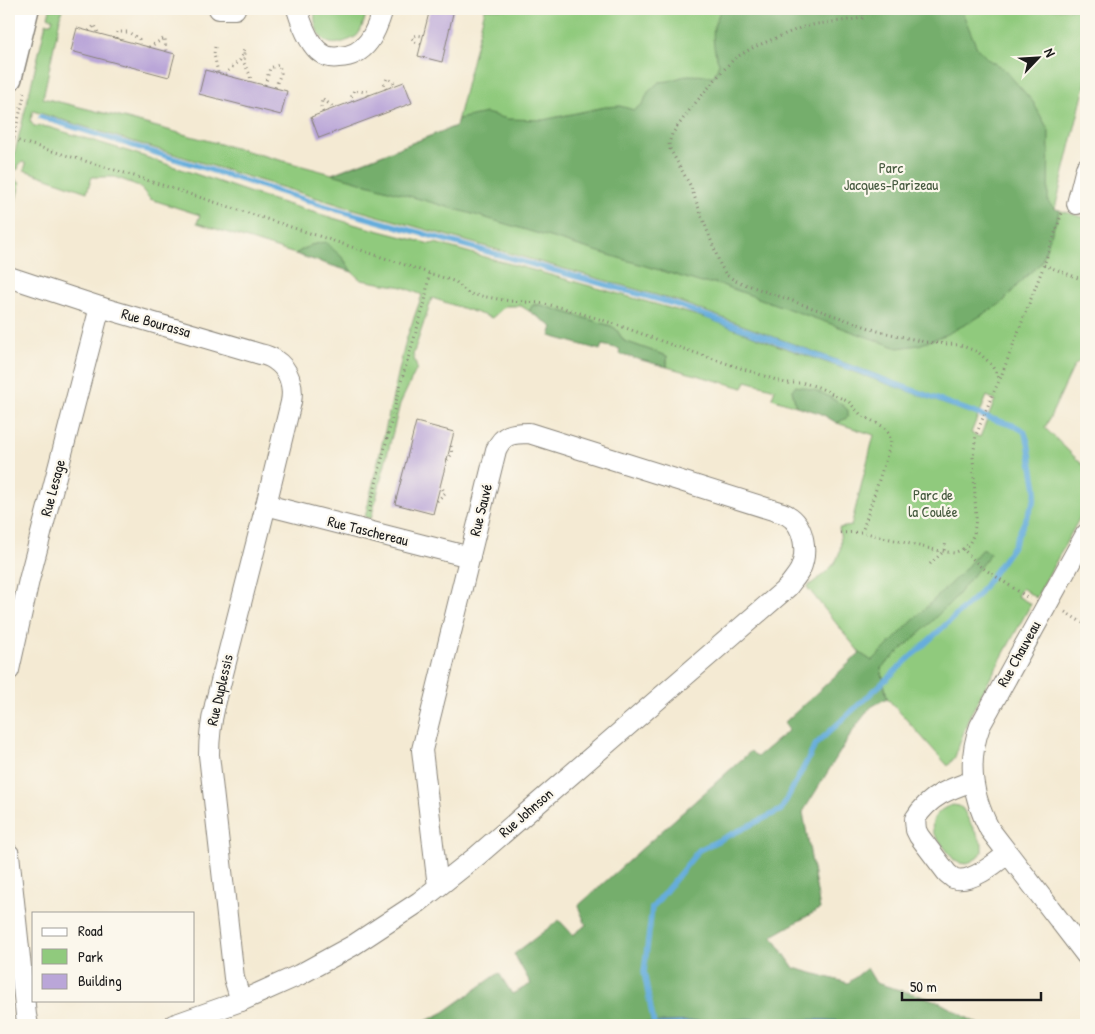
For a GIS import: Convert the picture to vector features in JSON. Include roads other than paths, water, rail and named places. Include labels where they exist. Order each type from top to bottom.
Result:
[{"type":"street","points":[[9,78],[26,9]]},
{"type":"street","points":[[219,9],[235,9]]},
{"type":"street","points":[[296,9],[302,25],[316,49],[326,56],[338,58],[353,54],[368,44],[383,9]]},
{"type":"street","points":[[1070,207],[1086,168]]},
{"type":"street","name":"Rue Bourassa","points":[[9,277],[100,307],[268,356],[276,360],[283,367],[292,384]]},
{"type":"street","name":"Rue Lesage","points":[[9,670],[29,580],[100,307]]},
{"type":"street","name":"Rue Duplessis","points":[[241,1001],[234,978],[209,755],[209,739],[215,705],[291,402],[292,384]]},
{"type":"street","name":"Rue Sauvé","points":[[438,887],[422,750],[496,450],[500,441],[506,436],[520,433],[537,435],[776,510],[788,515],[796,523]]},
{"type":"street","name":"Rue Taschereau","points":[[266,505],[470,557]]},
{"type":"street","name":"Rue Johnson","points":[[173,1025],[241,1001],[299,975],[352,946],[419,902],[477,856],[788,586],[799,571],[804,553],[803,540],[796,523]]},
{"type":"street","name":"Rue Chauveau","points":[[1086,534],[980,726],[973,754],[973,781],[979,808],[990,830],[1086,956]]},
{"type":"street","points":[[973,781],[953,787],[937,795],[917,815],[914,824],[916,830],[947,873],[953,878],[974,876],[986,870],[1007,854]]},
{"type":"street","points":[[9,854],[28,1025]]},
{"type":"water","points":[[751,1019],[824,1020],[892,1025],[575,1025],[592,1023]]},
{"type":"waterway","points":[[41,117],[335,209],[674,304],[1015,426],[1024,431],[1028,442],[1036,489],[1034,501],[1013,546],[978,595],[816,744],[781,810],[699,850],[652,908],[644,972],[654,1025]]},
{"type":"park label","name":"Parc Jacques-Parizeau","points":[[891,176]]},
{"type":"park label","name":"Parc de la Coulée","points":[[933,504]]}]
